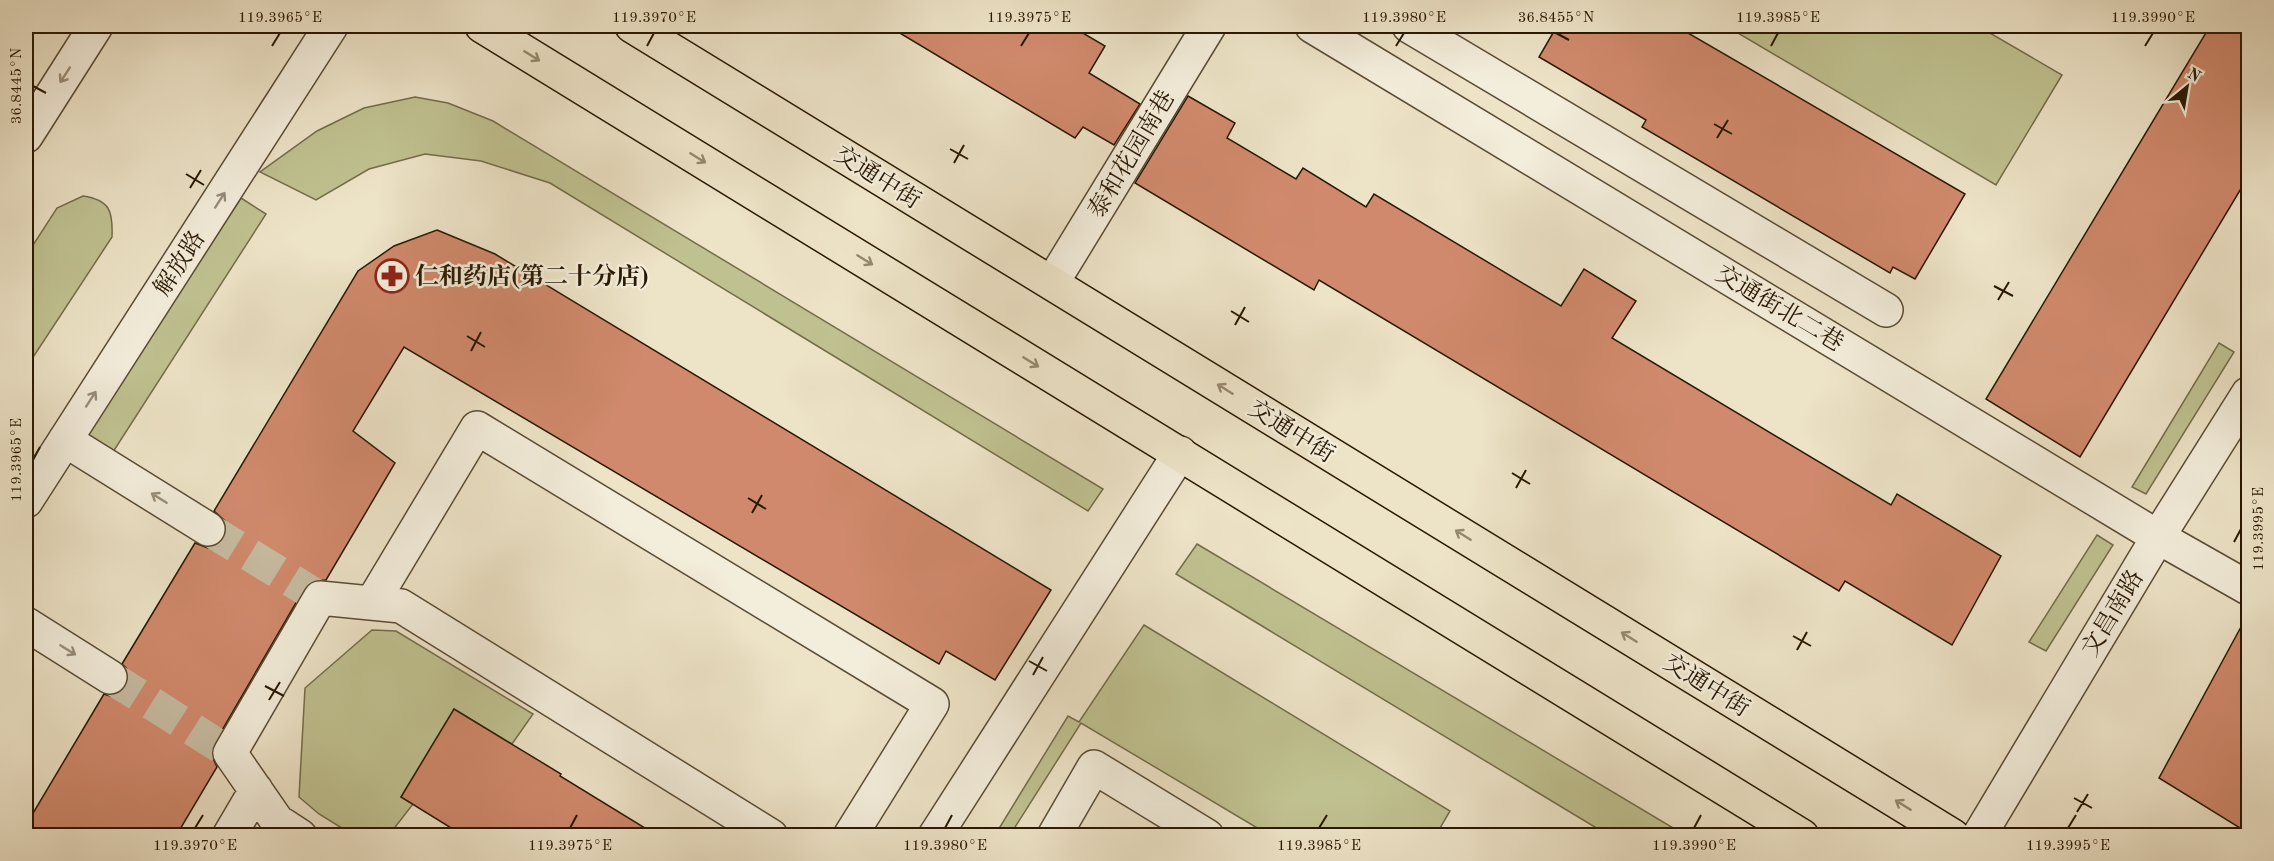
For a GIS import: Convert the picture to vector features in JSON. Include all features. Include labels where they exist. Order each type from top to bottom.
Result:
[{"type":"main road","points":[[482,26],[1802,836]]},
{"type":"main road","name":"交通中街","points":[[632,26],[1953,836]]},
{"type":"street","points":[[26,136],[96,26]]},
{"type":"street","name":"解放路","points":[[26,501],[332,26]]},
{"type":"street","name":"泰和花园南巷","points":[[1052,284],[1209,26]]},
{"type":"street","name":"交通街北二巷","points":[[1312,26],[2158,537],[2248,588]]},
{"type":"street","points":[[1409,26],[1886,310]]},
{"type":"street","name":"文昌南路","points":[[1980,836],[2158,537],[2248,394]]},
{"type":"street","points":[[372,603],[477,428],[932,704],[850,836]]},
{"type":"street","points":[[65,440],[208,529]]},
{"type":"street","points":[[935,836],[1180,453]]},
{"type":"street","points":[[300,836],[277,821],[230,753],[320,598],[401,606],[771,836]]},
{"type":"street","points":[[26,624],[111,677]]},
{"type":"street","points":[[1054,836],[1094,767],[1207,836]]},
{"type":"street","points":[[229,836],[256,790]]},
{"type":"green space","points":[[1726,26],[1978,26],[2062,75],[1996,185]]},
{"type":"green space","points":[[415,97],[448,103],[493,121],[1103,489],[1088,511],[550,183],[481,161],[425,154],[369,169],[316,200],[260,172],[317,131],[364,108]]},
{"type":"green space","points":[[83,196],[99,200],[108,208],[112,220],[112,237],[26,368],[26,256],[57,208]]},
{"type":"green space","points":[[241,198],[266,214],[113,452],[86,436]]},
{"type":"green space","points":[[2219,343],[2234,352],[2146,494],[2132,487]]},
{"type":"green space","points":[[2097,535],[2113,545],[2046,651],[2029,642]]},
{"type":"green space","points":[[1197,544],[1685,835],[1608,835],[1176,574]]},
{"type":"green space","points":[[1144,625],[1450,811],[1436,835],[1269,835],[1081,723],[1010,835],[995,835],[1068,716],[1079,722]]},
{"type":"green space","points":[[372,630],[396,631],[533,714],[512,744],[454,709],[401,797],[413,804],[389,835],[353,835],[319,814],[299,797],[305,688]]},
{"type":"building","points":[[888,26],[1071,26],[1105,46],[1089,73],[1140,104],[1114,145],[1083,127],[1075,138]]},
{"type":"building","points":[[1557,26],[1676,26],[1965,194],[1915,279],[1893,267],[1890,273],[1642,127],[1646,120],[1539,57]]},
{"type":"building","points":[[2210,26],[2248,26],[2248,177],[2080,457],[1986,399]]},
{"type":"building","points":[[1188,96],[1235,123],[1227,138],[1296,179],[1303,168],[1366,207],[1374,194],[1561,306],[1584,269],[1636,301],[1612,338],[1891,505],[1897,494],[2001,556],[1952,645],[1845,581],[1839,591],[1319,280],[1314,290],[1135,183]]},
{"type":"building","points":[[437,230],[495,254],[1051,590],[995,680],[946,651],[939,664],[404,347],[353,431],[395,463],[326,580],[312,581],[304,589],[214,744],[211,754],[217,767],[176,836],[26,836],[26,825],[104,694],[110,696],[118,694],[126,686],[129,677],[127,669],[122,664],[195,543],[208,548],[217,545],[224,538],[227,530],[225,521],[214,511],[358,271],[394,246]]},
{"type":"building","points":[[2248,614],[2248,833],[2159,778]]},
{"type":"building","points":[[454,709],[658,836],[464,836],[401,797]]},
{"type":"tunnel","points":[[208,529],[320,598]]},
{"type":"tunnel","points":[[110,677],[230,753]]},
{"type":"place","name":"仁和药店(第二十分店)","points":[[392,276]]}]
